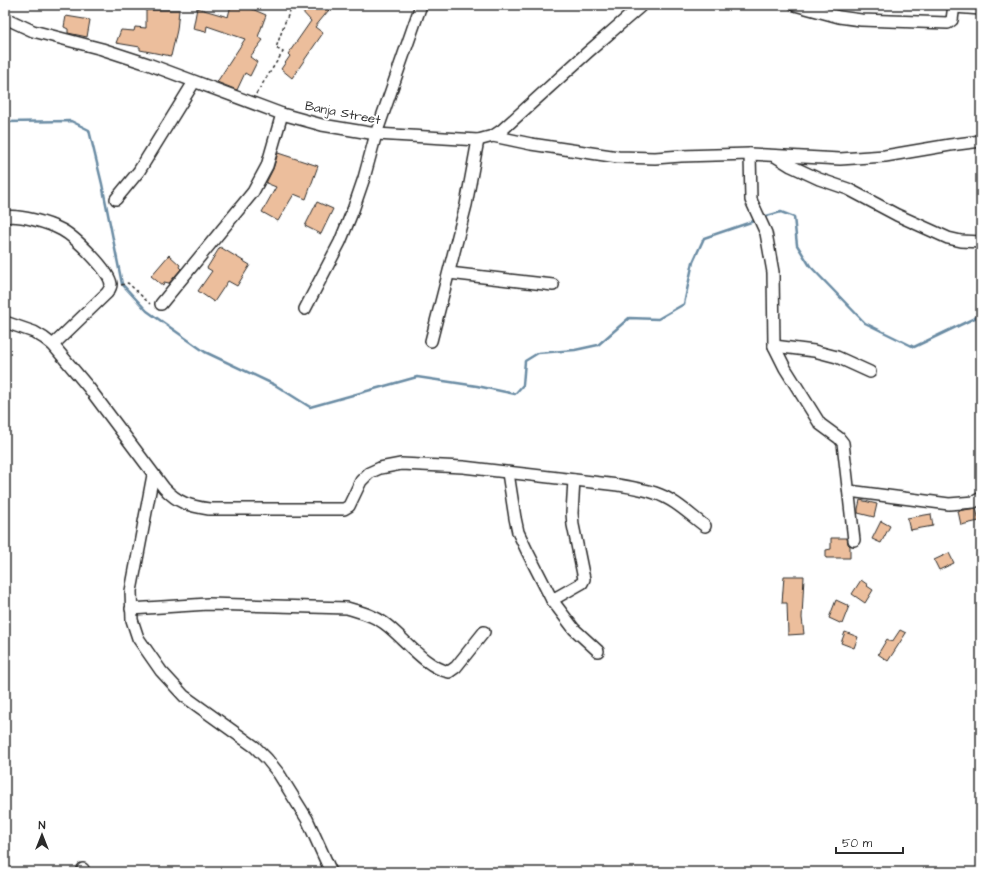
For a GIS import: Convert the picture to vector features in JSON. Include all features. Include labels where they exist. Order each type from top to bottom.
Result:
[{"type":"street","points":[[305,309],[340,242],[348,223],[364,178],[376,134],[422,5]]},
{"type":"street","name":"Banja Street","points":[[5,18],[33,31],[102,49],[148,64],[282,114],[322,125],[376,134],[478,140],[493,136],[502,130],[642,5]]},
{"type":"street","points":[[795,5],[839,17],[861,20],[948,23],[952,20],[954,6],[981,9]]},
{"type":"street","points":[[116,199],[139,171],[194,82]]},
{"type":"street","points":[[156,304],[253,192],[267,166],[282,114]]},
{"type":"street","points":[[493,136],[531,144],[618,157],[655,158],[750,154],[840,159],[885,156],[981,141]]},
{"type":"street","points":[[431,341],[466,205],[478,140]]},
{"type":"street","points":[[750,154],[751,200],[766,233],[773,272],[774,346],[785,368],[820,424],[839,438],[843,443],[854,540]]},
{"type":"street","points":[[773,155],[791,166],[848,190],[897,215],[948,238],[961,241],[981,242]]},
{"type":"street","points":[[5,217],[18,216],[62,230],[94,258],[110,280],[110,289],[107,293],[53,345]]},
{"type":"street","points":[[448,273],[553,285]]},
{"type":"street","points":[[5,322],[34,332],[53,345],[89,388],[171,496],[191,506],[209,509],[344,509],[349,506],[361,481],[369,472],[380,468],[401,464],[508,472],[618,485],[656,493],[677,504],[704,526]]},
{"type":"street","points":[[774,346],[814,351],[837,357],[870,372]]},
{"type":"street","points":[[508,472],[518,532],[527,551],[552,600],[574,629],[598,651]]},
{"type":"street","points":[[154,475],[131,591],[132,620],[138,638],[171,682],[184,696],[255,747],[267,759],[279,774],[308,819],[330,872]]},
{"type":"street","points":[[552,600],[582,583],[584,579],[573,525],[572,513],[574,480]]},
{"type":"street","points":[[849,491],[949,504],[974,502],[981,498]]},
{"type":"street","points":[[131,609],[208,604],[347,608],[365,613],[384,623],[424,658],[440,670],[449,672],[456,667],[484,632]]},
{"type":"path","points":[[252,103],[263,82],[284,52],[276,48],[293,5]]},
{"type":"path","points":[[117,287],[128,283],[156,304]]},
{"type":"building","points":[[231,5],[253,5],[252,9],[266,15],[258,37],[263,40],[250,57],[257,62],[250,76],[245,73],[237,90],[217,82],[245,39],[207,26],[206,32],[193,29],[197,8],[228,17]]},
{"type":"building","points":[[303,5],[333,5],[315,27],[323,33],[292,78],[281,69],[290,56],[288,54],[311,21],[300,9]]},
{"type":"building","points":[[146,10],[179,10],[177,30],[171,56],[140,50],[140,47],[116,43],[121,30],[134,31],[135,27],[146,28]]},
{"type":"building","points":[[66,16],[90,20],[87,37],[68,33],[68,29],[64,27]]},
{"type":"building","points":[[278,153],[318,166],[306,199],[294,194],[278,221],[262,212],[276,187],[266,183],[273,169]]},
{"type":"building","points":[[317,202],[333,209],[321,234],[305,226]]},
{"type":"building","points":[[220,247],[250,265],[237,286],[228,281],[214,302],[198,291],[212,271],[207,268]]},
{"type":"building","points":[[169,255],[180,265],[179,267],[181,269],[169,283],[164,282],[163,286],[151,276]]},
{"type":"building","points":[[860,500],[877,504],[874,517],[858,513]]},
{"type":"building","points":[[976,508],[979,521],[961,525],[958,511]]},
{"type":"building","points":[[931,514],[933,526],[910,530],[907,518]]},
{"type":"building","points":[[881,521],[890,526],[881,543],[872,539]]},
{"type":"building","points":[[831,538],[847,538],[850,546],[850,558],[826,558],[826,550],[831,549]]},
{"type":"building","points":[[949,553],[954,563],[939,570],[934,560]]},
{"type":"building","points":[[784,576],[804,576],[802,618],[804,634],[788,635],[787,603],[782,603]]},
{"type":"building","points":[[861,580],[873,590],[865,603],[852,594]]},
{"type":"building","points":[[836,600],[849,606],[842,624],[829,618]]},
{"type":"building","points":[[900,630],[906,633],[888,661],[878,654],[887,639],[892,642]]},
{"type":"building","points":[[845,632],[858,637],[854,648],[841,643]]},
{"type":"waterway","points":[[5,122],[71,121],[89,130],[102,184],[122,284],[147,311],[205,352],[275,385],[310,407],[417,377],[477,386],[515,394],[523,385],[525,361],[538,353],[575,350],[598,345],[629,318],[658,319],[684,304],[693,262],[704,238],[757,220]]},
{"type":"waterway","points":[[763,217],[781,212],[794,217],[797,245],[810,266],[865,323],[914,347],[981,315]]}]
